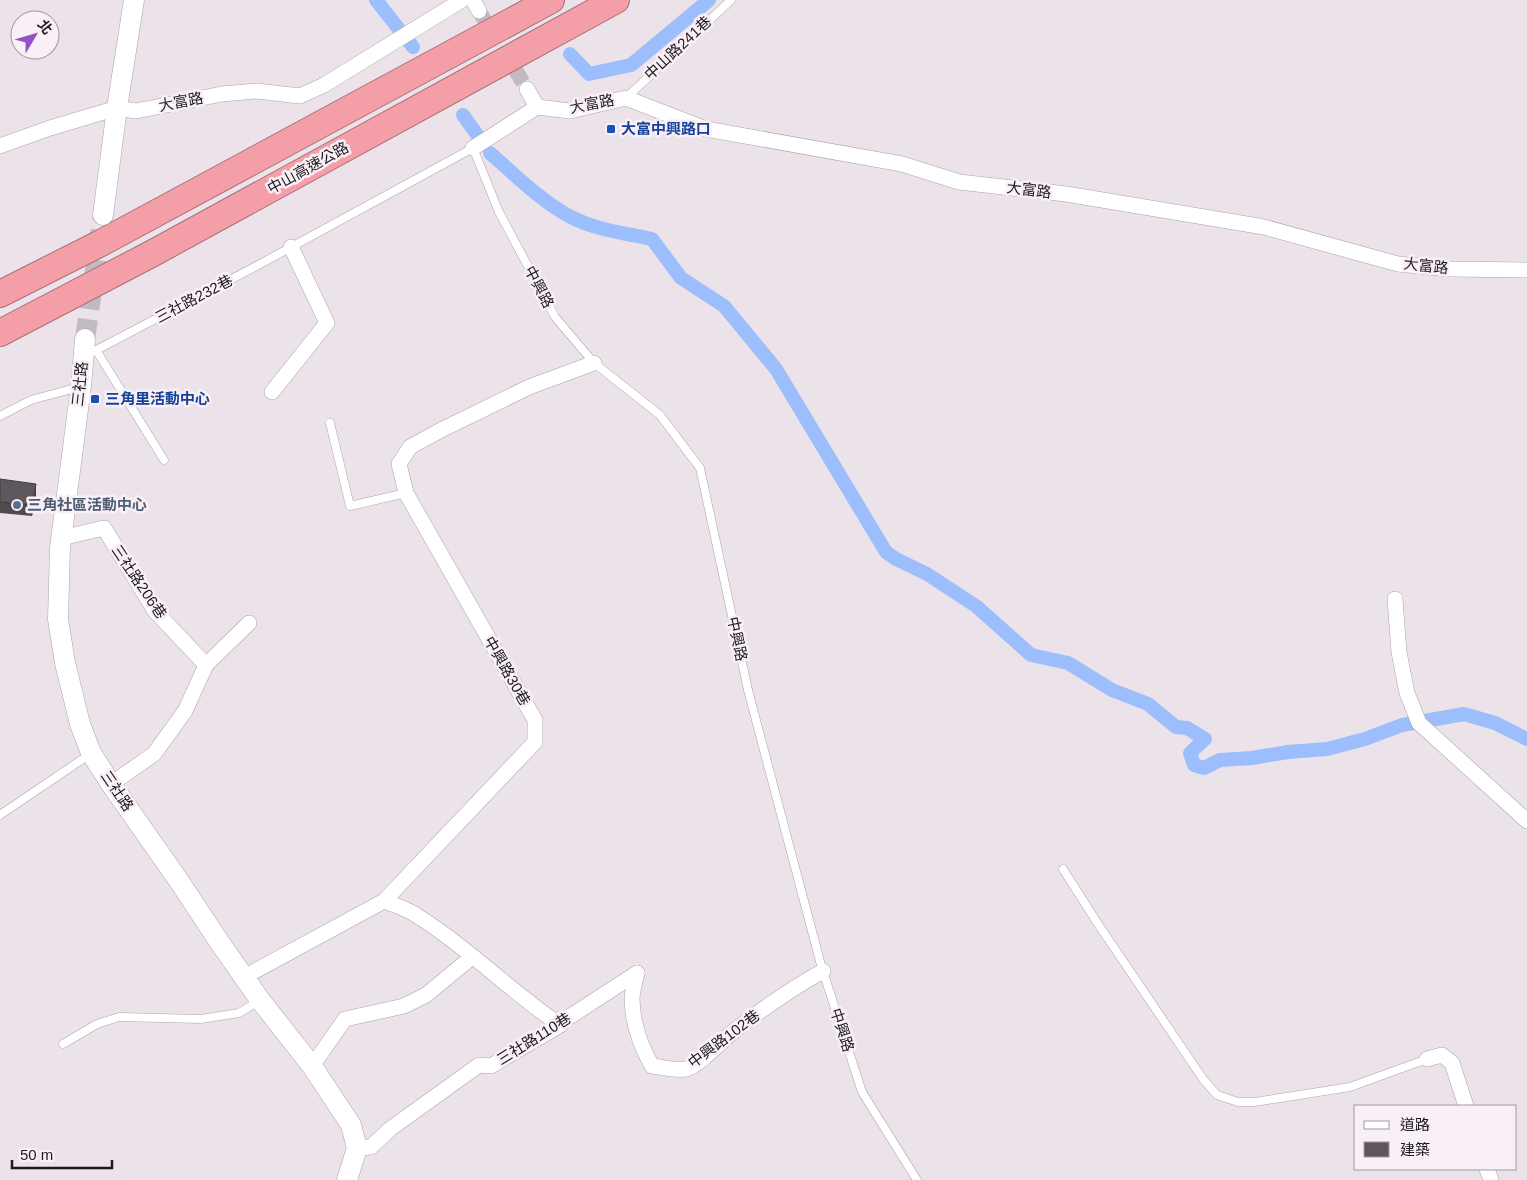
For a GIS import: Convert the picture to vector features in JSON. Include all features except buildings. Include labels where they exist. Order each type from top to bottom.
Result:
[{"type":"highway","points":[[0,294],[101,243],[551,0]]},
{"type":"highway","name":"中山高速公路","points":[[0,334],[155,252],[616,0]]},
{"type":"street","points":[[103,215],[134,0]]},
{"type":"street","name":"大富路","points":[[0,146],[50,128],[117,108],[136,111],[222,94],[258,91],[300,96],[324,85],[462,0]]},
{"type":"street","points":[[473,148],[537,107],[526,89]]},
{"type":"street","name":"大富路","points":[[537,107],[570,111],[626,98],[706,129],[902,164],[959,182],[1066,194],[1264,227],[1398,264],[1450,269],[1527,270]]},
{"type":"street","points":[[272,392],[327,323],[291,247]]},
{"type":"street","name":"三社路","points":[[88,349],[81,386],[61,538],[58,619],[80,724],[92,753],[111,784],[260,1000],[312,1066],[351,1125],[357,1148]]},
{"type":"street","name":"中興路30巷","points":[[244,977],[384,901],[535,742],[535,720],[406,493],[399,464],[410,447],[442,430],[529,387],[594,363]]},
{"type":"street","name":"三社路206巷","points":[[61,538],[104,528],[155,611],[206,666]]},
{"type":"street","points":[[1396,599],[1399,652],[1407,693],[1420,723],[1527,821]]},
{"type":"street","points":[[111,784],[154,754],[185,711],[206,666],[249,624]]},
{"type":"street","points":[[384,901],[414,914],[492,971],[528,1003],[560,1025]]},
{"type":"street","points":[[312,1066],[345,1019],[404,1006],[426,996],[472,957]]},
{"type":"street","name":"中興路102巷","points":[[637,973],[632,996],[636,1028],[642,1049],[652,1066],[686,1069],[694,1065],[770,1004],[793,988],[823,972]]},
{"type":"street","name":"三社路110巷","points":[[357,1148],[371,1147],[390,1129],[479,1065],[491,1066],[560,1025],[637,973]]},
{"type":"street","points":[[1427,1059],[1442,1055],[1452,1063],[1466,1105]]},
{"type":"street","points":[[347,1180],[357,1148]]},
{"type":"lane","name":"中山路241巷","points":[[626,98],[731,0]]},
{"type":"lane","name":"三社路232巷","points":[[88,349],[291,247],[473,148]]},
{"type":"lane","name":"中興路","points":[[473,148],[499,212],[555,316],[594,363],[660,415],[700,468],[748,690],[823,972],[862,1092],[917,1180]]},
{"type":"lane","points":[[88,349],[164,460]]},
{"type":"lane","points":[[0,416],[32,400],[81,386]]},
{"type":"lane","points":[[330,423],[350,506],[406,493]]},
{"type":"lane","points":[[0,815],[92,753]]},
{"type":"lane","points":[[1064,869],[1098,924],[1203,1079],[1217,1095],[1238,1102],[1255,1102],[1350,1087],[1427,1059]]},
{"type":"lane","points":[[63,1044],[97,1024],[118,1017],[202,1019],[239,1012],[260,1000]]},
{"type":"waterway","points":[[376,0],[413,47]]},
{"type":"waterway","points":[[570,54],[589,74],[631,65],[709,0]]},
{"type":"waterway","points":[[463,115],[478,136]]},
{"type":"waterway","points":[[490,153],[538,195],[569,216],[599,228],[652,239],[681,278],[724,306],[776,369],[886,552],[927,574],[976,606],[1031,655],[1068,663],[1112,690],[1148,704],[1176,727],[1187,728],[1205,739],[1190,753],[1194,765],[1204,768],[1220,760],[1327,749],[1365,739],[1402,725],[1464,714],[1495,723],[1527,739]]},
{"type":"tunnel","points":[[479,11],[527,89]]},
{"type":"tunnel","points":[[85,339],[103,215]]},
{"type":"place","name":"大富中興路口","points":[[611,129]]},
{"type":"place","name":"三角里活動中心","points":[[95,399]]},
{"type":"place","name":"三角社區活動中心","points":[[17,505]]}]
